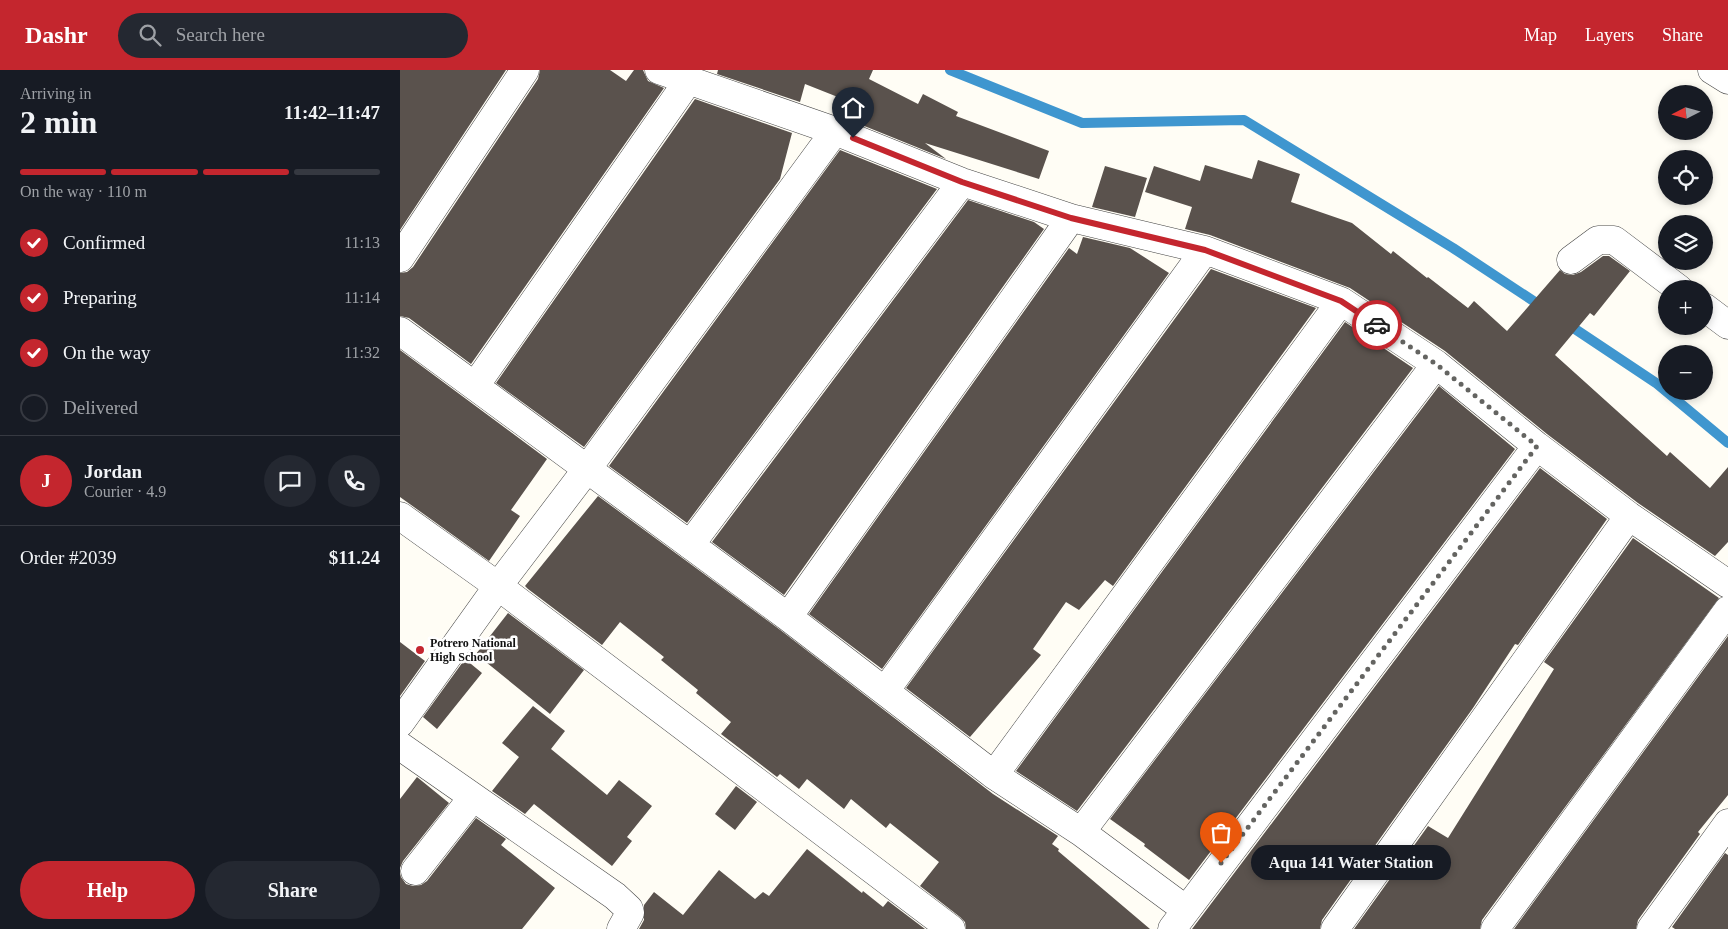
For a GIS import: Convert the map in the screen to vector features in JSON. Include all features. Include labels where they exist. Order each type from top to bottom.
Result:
[{"type":"street","points":[[400,258],[525,70]]},
{"type":"street","points":[[659,70],[835,131],[962,182],[1071,218],[1205,250],[1341,301],[1436,364],[1537,446],[1630,516],[1728,584]]},
{"type":"street","points":[[1712,70],[1728,80]]},
{"type":"street","points":[[474,386],[688,81]]},
{"type":"street","points":[[400,723],[498,586],[587,469],[835,131]]},
{"type":"street","points":[[690,545],[962,182]]},
{"type":"street","points":[[788,617],[1071,218]]},
{"type":"street","points":[[1571,260],[1598,240],[1614,240],[1667,280]]},
{"type":"street","points":[[885,691],[1205,250]]},
{"type":"street","points":[[994,775],[1341,301]]},
{"type":"street","points":[[1713,314],[1728,325]]},
{"type":"street","points":[[400,331],[788,617],[994,775],[1080,832],[1179,919],[1537,446]]},
{"type":"street","points":[[1080,832],[1436,364]]},
{"type":"street","points":[[400,516],[498,586],[951,929]]},
{"type":"street","points":[[1335,929],[1630,516]]},
{"type":"street","points":[[1495,929],[1728,610]]},
{"type":"street","points":[[400,746],[622,903],[629,909],[630,913],[621,929]]},
{"type":"street","points":[[415,871],[473,797]]},
{"type":"street","points":[[1651,929],[1728,823]]},
{"type":"building","points":[[400,70],[506,70],[400,230]]},
{"type":"building","points":[[540,70],[610,70],[626,81],[634,70],[643,70],[648,81],[664,88],[471,364],[409,318],[400,316],[400,273],[407,272],[413,267],[538,79]]},
{"type":"building","points":[[718,70],[873,70],[869,79],[918,104],[923,94],[958,112],[956,116],[1049,151],[1039,179],[925,143],[946,159],[852,121],[863,107],[805,84],[800,102],[717,74]]},
{"type":"building","points":[[695,99],[792,133],[780,179],[584,447],[496,383]]},
{"type":"building","points":[[840,150],[937,189],[687,523],[609,466]]},
{"type":"building","points":[[1258,160],[1300,174],[1291,202],[1352,223],[1391,254],[1393,251],[1468,308],[1474,301],[1507,331],[1560,270],[1565,274],[1573,275],[1581,272],[1603,256],[1609,256],[1630,271],[1594,316],[1590,313],[1555,355],[1667,456],[1670,452],[1710,488],[1728,467],[1728,542],[1715,556],[1638,503],[1547,434],[1445,351],[1350,288],[1210,235],[1185,229],[1192,207],[1145,192],[1154,166],[1200,181],[1205,165],[1252,179]]},
{"type":"building","points":[[1105,166],[1147,178],[1135,217],[1092,207]]},
{"type":"building","points":[[968,200],[1034,222],[1044,229],[784,595],[712,542]]},
{"type":"building","points":[[1083,237],[1130,248],[1169,273],[882,669],[809,614],[1069,248],[1077,254]]},
{"type":"building","points":[[1211,269],[1316,308],[1113,586],[1105,580],[1079,610],[1066,602],[1033,649],[1041,655],[970,737],[906,688]]},
{"type":"building","points":[[1345,322],[1413,368],[1077,811],[1016,771]]},
{"type":"building","points":[[400,350],[547,459],[511,510],[520,516],[489,561],[400,497]]},
{"type":"building","points":[[1439,386],[1515,449],[1189,880],[1144,846],[1145,844],[1110,819]]},
{"type":"building","points":[[1540,468],[1607,519],[1518,645],[1515,644],[1473,708],[1322,920],[1320,929],[1192,929]]},
{"type":"building","points":[[598,496],[779,629],[993,794],[1058,836],[1052,844],[1059,849],[1058,851],[1150,929],[966,929],[965,922],[960,917],[920,886],[939,862],[890,823],[886,828],[851,799],[844,809],[807,779],[799,789],[780,774],[777,777],[721,734],[731,722],[696,693],[698,690],[661,660],[664,657],[620,622],[602,645],[528,589],[525,586]]},
{"type":"building","points":[[1633,538],[1719,598],[1482,920],[1480,929],[1354,929],[1428,826],[1448,838],[1554,669],[1544,662]]},
{"type":"building","points":[[508,613],[584,670],[550,714],[476,654]]},
{"type":"building","points":[[1728,636],[1728,795],[1698,832],[1700,834],[1638,920],[1636,929],[1514,929]]},
{"type":"building","points":[[400,642],[425,661],[400,696]]},
{"type":"building","points":[[465,659],[482,673],[437,729],[423,717]]},
{"type":"building","points":[[533,706],[565,731],[551,749],[607,795],[619,780],[652,806],[627,837],[632,841],[612,866],[534,804],[525,814],[492,791],[519,757],[502,743]]},
{"type":"building","points":[[417,777],[449,803],[403,861],[400,868],[400,799]]},
{"type":"building","points":[[736,786],[757,802],[735,830],[715,814]]},
{"type":"building","points":[[476,818],[506,839],[501,845],[555,888],[522,929],[400,929],[400,873],[406,884],[413,886],[421,885],[427,881]]},
{"type":"building","points":[[807,849],[862,893],[863,891],[883,907],[888,901],[925,929],[639,929],[644,920],[644,905],[654,892],[683,915],[719,870],[755,899],[763,892],[769,896]]},
{"type":"building","points":[[1725,853],[1728,855],[1728,929],[1675,929],[1672,927]]},
{"type":"waterway","points":[[950,70],[1082,123],[1244,120],[1453,248],[1544,308]]},
{"type":"waterway","points":[[1566,323],[1656,383],[1728,443]]},
{"type":"way so far","points":[[1221,863],[1537,446],[1436,364],[1377,325]]},
{"type":"place","name":"Potrero National High School","points":[[420,650]]},
{"type":"place","name":"Aqua 141 Water Station","points":[[1221,863]]},
{"type":"route","points":[[853,138],[962,182],[1071,218],[1205,250],[1341,301],[1377,325]]}]
